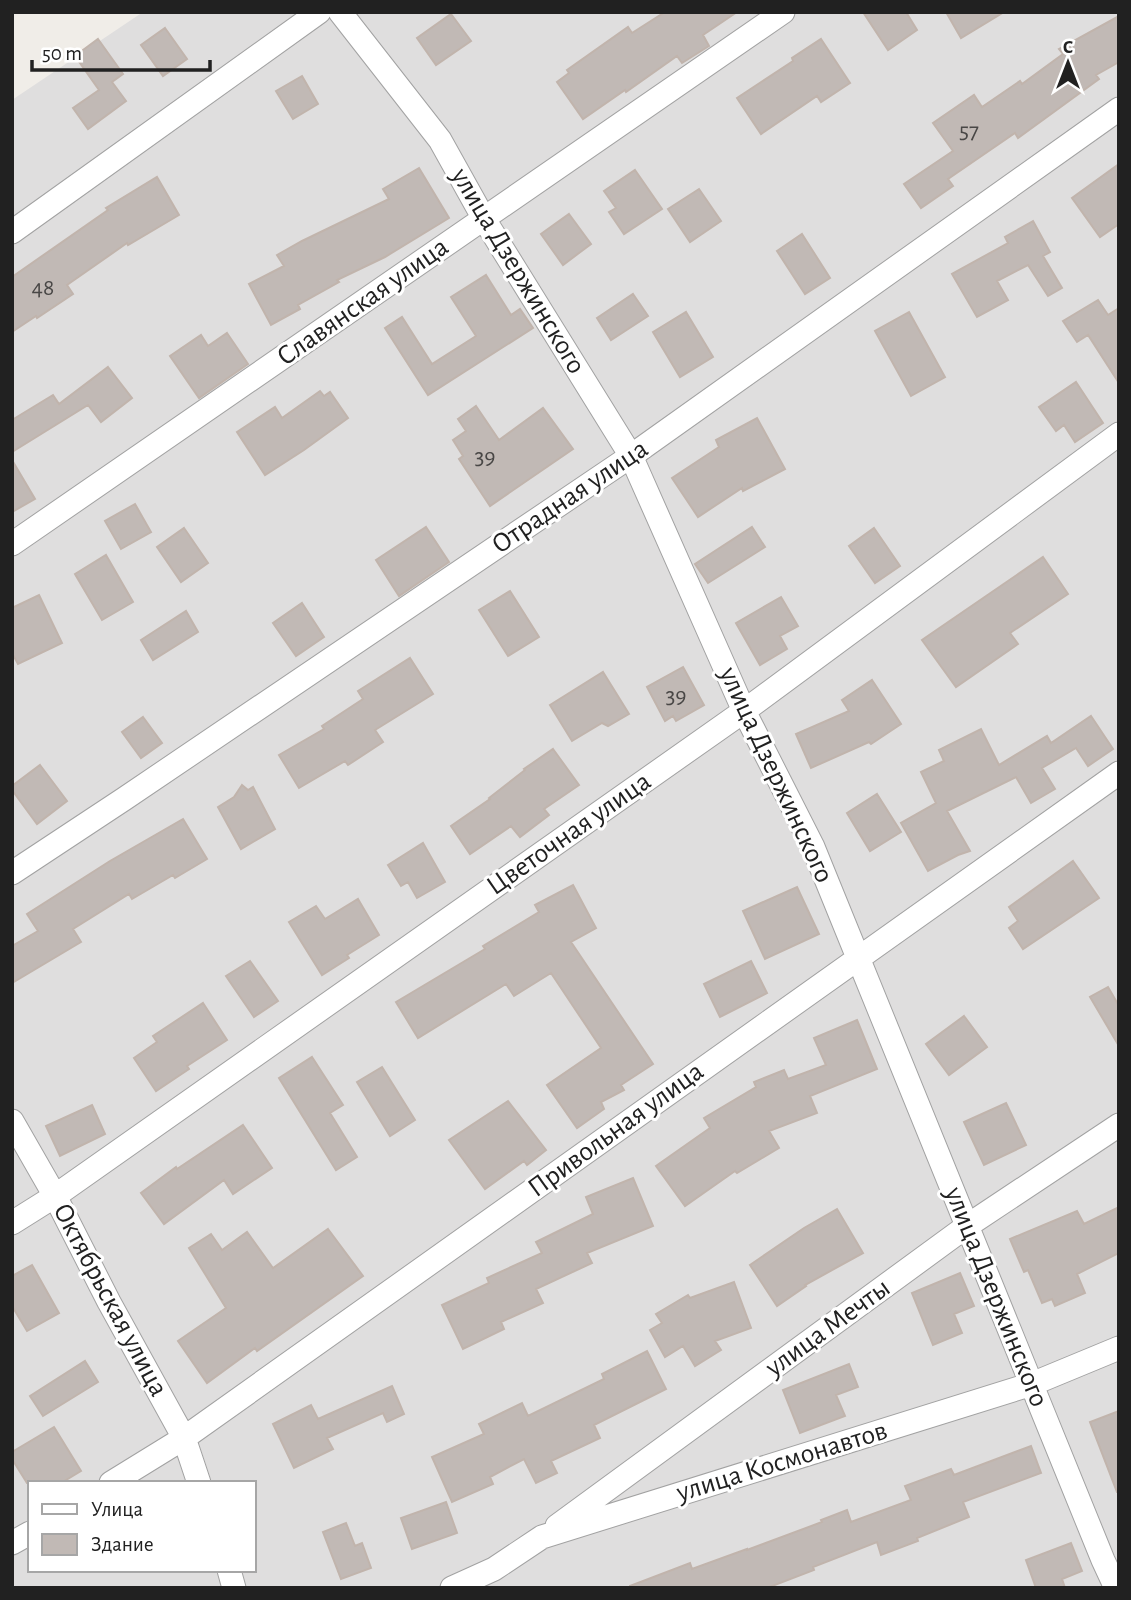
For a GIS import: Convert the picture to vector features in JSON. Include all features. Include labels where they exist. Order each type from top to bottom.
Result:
[{"type":"street","points":[[12,232],[319,12]]},
{"type":"street","name":"улица Дзержинского","points":[[340,12],[440,140],[484,219],[631,456],[744,711],[813,847],[1116,1588]]},
{"type":"street","name":"Славянская улица","points":[[12,544],[783,12]]},
{"type":"street","name":"Отрадная улица","points":[[12,873],[631,456],[1119,109]]},
{"type":"street","name":"Цветочная улица","points":[[12,1223],[55,1196],[744,711],[1119,434]]},
{"type":"street","name":"Привольная улица","points":[[114,1481],[184,1438],[1119,772]]},
{"type":"street","name":"Октябрьская улица","points":[[12,1121],[184,1438],[199,1481]]},
{"type":"street","name":"улица Мечты","points":[[542,1537],[967,1226],[1119,1125]]},
{"type":"street","name":"улица Космонавтов","points":[[452,1588],[494,1569],[542,1537],[1032,1384],[1119,1348]]},
{"type":"street","points":[[12,1543],[28,1533]]},
{"type":"shaded area","points":[[143,12],[1119,12],[1119,1588],[12,1588],[12,100]]},
{"type":"building","points":[[665,12],[737,12],[703,35],[709,46],[682,63],[677,56],[583,119],[557,82],[569,73],[567,70],[628,27],[632,33]]},
{"type":"building","points":[[863,12],[906,12],[917,30],[888,50]]},
{"type":"building","points":[[946,12],[1004,12],[961,38]]},
{"type":"building","points":[[451,14],[471,41],[436,65],[417,38]]},
{"type":"building","points":[[1119,16],[1119,62],[1096,75],[1099,79],[1018,138],[1015,133],[948,179],[953,186],[921,208],[904,184],[953,151],[933,123],[974,95],[982,107],[1020,81],[1022,84],[1063,54],[1059,49]]},
{"type":"building","points":[[165,28],[187,59],[163,76],[141,45]]},
{"type":"building","points":[[98,39],[123,74],[112,82],[126,101],[88,129],[73,108],[99,90],[75,56]]},
{"type":"building","points":[[821,39],[850,83],[821,102],[817,96],[761,134],[737,98]]},
{"type":"building","points":[[302,76],[318,104],[293,119],[276,91]]},
{"type":"building","points":[[1119,164],[1119,224],[1100,237],[1072,198]]},
{"type":"building","points":[[419,168],[449,218],[385,257],[337,280],[339,282],[298,305],[300,309],[271,325],[249,284],[284,266],[277,255],[389,199],[383,189]]},
{"type":"building","points":[[635,170],[662,209],[624,234],[609,212],[616,208],[604,191]]},
{"type":"building","points":[[157,177],[179,215],[128,245],[127,243],[67,285],[73,294],[12,332],[12,277],[108,210],[106,208]]},
{"type":"building","points":[[699,189],[721,221],[690,242],[668,209]]},
{"type":"building","points":[[569,214],[591,244],[563,265],[541,234]]},
{"type":"building","points":[[1033,221],[1050,252],[1043,256],[1062,288],[1048,296],[1028,265],[997,281],[1008,300],[977,317],[952,274],[1008,243],[1005,237]]},
{"type":"building","points":[[802,234],[830,278],[805,294],[777,251]]},
{"type":"building","points":[[486,275],[511,315],[520,309],[533,328],[428,395],[385,328],[402,317],[432,364],[476,336],[451,297]]},
{"type":"building","points":[[633,294],[648,316],[611,340],[597,318]]},
{"type":"building","points":[[1098,300],[1108,315],[1119,308],[1119,383],[1088,335],[1077,342],[1063,321]]},
{"type":"building","points":[[686,312],[713,357],[680,377],[653,332]]},
{"type":"building","points":[[909,312],[945,377],[911,396],[875,331]]},
{"type":"building","points":[[227,333],[248,364],[199,398],[170,356],[201,335],[208,346]]},
{"type":"building","points":[[108,367],[132,398],[101,422],[88,405],[12,452],[12,420],[53,395],[59,404]]},
{"type":"building","points":[[1076,382],[1103,423],[1075,442],[1064,425],[1056,431],[1039,407]]},
{"type":"building","points":[[320,391],[324,396],[330,392],[348,418],[265,475],[237,432],[275,407],[282,418]]},
{"type":"building","points":[[476,406],[499,440],[543,408],[573,449],[490,506],[459,459],[463,456],[453,440],[466,431],[458,419]]},
{"type":"building","points":[[757,418],[785,469],[743,491],[742,488],[698,517],[672,478],[719,447],[716,440]]},
{"type":"building","points":[[12,460],[35,499],[12,512]]},
{"type":"building","points":[[135,504],[151,532],[121,549],[105,521]]},
{"type":"building","points":[[426,527],[449,562],[399,596],[376,560]]},
{"type":"building","points":[[752,527],[765,547],[708,583],[695,564]]},
{"type":"building","points":[[184,528],[208,563],[181,582],[157,547]]},
{"type":"building","points":[[874,528],[900,566],[875,583],[849,546]]},
{"type":"building","points":[[106,555],[133,602],[102,620],[75,574]]},
{"type":"building","points":[[1043,557],[1068,594],[1010,633],[1018,644],[956,687],[922,640]]},
{"type":"building","points":[[510,591],[539,637],[508,656],[479,610]]},
{"type":"building","points":[[39,595],[62,643],[18,664],[12,653],[12,608]]},
{"type":"building","points":[[781,597],[798,626],[780,636],[787,649],[760,665],[736,623]]},
{"type":"building","points":[[302,603],[324,637],[296,656],[273,623]]},
{"type":"building","points":[[186,611],[198,632],[153,660],[141,640]]},
{"type":"building","points":[[410,658],[433,694],[375,730],[383,742],[348,765],[345,761],[299,788],[279,755],[324,729],[322,726],[363,699],[358,691]]},
{"type":"building","points":[[683,667],[704,705],[676,721],[673,716],[665,721],[647,687]]},
{"type":"building","points":[[603,672],[629,714],[608,726],[602,723],[572,741],[550,705]]},
{"type":"building","points":[[872,680],[901,724],[871,744],[869,742],[811,768],[796,734],[849,711],[842,700]]},
{"type":"building","points":[[1091,716],[1113,749],[1088,766],[1076,748],[1042,768],[1055,789],[1031,803],[1016,777],[947,811],[970,851],[928,871],[901,823],[936,803],[921,772],[944,761],[939,750],[981,729],[999,765],[1047,736],[1051,743]]},
{"type":"building","points":[[143,717],[162,743],[141,758],[122,732]]},
{"type":"building","points":[[553,749],[579,785],[544,809],[549,815],[520,837],[511,826],[470,854],[451,826]]},
{"type":"building","points":[[40,765],[67,801],[37,824],[12,790],[12,786]]},
{"type":"building","points":[[242,785],[248,790],[253,787],[275,829],[241,849],[218,807],[234,797]]},
{"type":"building","points":[[877,794],[901,832],[870,851],[847,813]]},
{"type":"building","points":[[183,819],[207,859],[132,899],[129,894],[73,929],[81,942],[12,983],[12,946],[38,931],[27,914]]},
{"type":"building","points":[[423,843],[445,882],[417,898],[408,882],[401,886],[388,865]]},
{"type":"building","points":[[1073,861],[1099,898],[1023,949],[1009,928],[1018,921],[1009,907]]},
{"type":"building","points":[[573,885],[596,928],[571,942],[653,1064],[621,1085],[624,1090],[601,1102],[604,1109],[577,1128],[547,1085],[601,1048],[551,973],[514,996],[506,984],[418,1038],[396,1002],[485,949],[483,946],[539,912],[535,905]]},
{"type":"building","points":[[797,887],[819,934],[765,959],[743,911]]},
{"type":"building","points":[[358,899],[379,935],[322,975],[289,922],[316,906],[325,919]]},
{"type":"building","points":[[250,961],[278,1001],[254,1017],[226,976]]},
{"type":"building","points":[[751,961],[767,993],[720,1017],[704,984]]},
{"type":"building","points":[[1108,987],[1119,1006],[1119,1046],[1090,997]]},
{"type":"building","points":[[203,1003],[227,1040],[187,1066],[189,1069],[156,1091],[134,1058],[157,1042],[153,1036]]},
{"type":"building","points":[[964,1016],[987,1047],[949,1075],[926,1044]]},
{"type":"building","points":[[857,1020],[877,1069],[810,1096],[817,1113],[769,1131],[779,1148],[737,1173],[735,1171],[685,1206],[656,1166],[710,1128],[704,1118],[756,1087],[754,1082],[784,1070],[788,1079],[826,1065],[814,1038]]},
{"type":"building","points":[[312,1057],[343,1105],[330,1113],[357,1157],[336,1170],[279,1078]]},
{"type":"building","points":[[382,1067],[415,1120],[390,1136],[357,1082]]},
{"type":"building","points":[[508,1101],[546,1150],[527,1165],[524,1161],[485,1189],[449,1140]]},
{"type":"building","points":[[1006,1103],[1026,1145],[984,1165],[964,1122]]},
{"type":"building","points":[[92,1105],[105,1134],[60,1156],[46,1126]]},
{"type":"building","points":[[243,1125],[272,1168],[233,1194],[224,1180],[164,1224],[141,1193],[176,1167],[177,1169]]},
{"type":"building","points":[[633,1178],[653,1226],[587,1253],[592,1263],[536,1289],[543,1303],[501,1322],[504,1329],[463,1349],[442,1305],[489,1283],[487,1278],[542,1253],[536,1242],[593,1214],[586,1197]]},
{"type":"building","points":[[1119,1207],[1119,1253],[1077,1274],[1085,1293],[1055,1306],[1052,1299],[1042,1303],[1028,1270],[1024,1272],[1010,1239],[1077,1211],[1084,1224]]},
{"type":"building","points":[[837,1209],[863,1253],[805,1285],[777,1306],[750,1265]]},
{"type":"building","points":[[328,1229],[363,1276],[207,1383],[178,1341],[226,1308],[189,1248],[211,1234],[222,1250],[247,1232],[273,1268]]},
{"type":"building","points":[[32,1265],[59,1313],[27,1331],[12,1306],[12,1276]]},
{"type":"building","points":[[960,1273],[974,1306],[954,1314],[962,1333],[933,1345],[912,1293]]},
{"type":"building","points":[[734,1282],[751,1328],[715,1341],[721,1350],[695,1366],[683,1346],[665,1357],[650,1330],[662,1323],[656,1314],[688,1295],[690,1298]]},
{"type":"building","points":[[647,1351],[666,1389],[594,1425],[600,1438],[551,1461],[557,1473],[536,1483],[524,1459],[490,1477],[493,1484],[452,1502],[432,1457],[484,1434],[479,1424],[522,1403],[528,1416],[604,1379],[602,1374]]},
{"type":"building","points":[[85,1361],[98,1382],[43,1416],[30,1396]]},
{"type":"building","points":[[849,1364],[858,1387],[836,1395],[845,1416],[800,1433],[783,1390]]},
{"type":"building","points":[[392,1386],[404,1414],[387,1422],[383,1413],[327,1438],[333,1449],[294,1468],[273,1424],[311,1405],[318,1419]]},
{"type":"building","points":[[1119,1411],[1119,1492],[1117,1492],[1090,1422]]},
{"type":"building","points":[[54,1427],[81,1471],[64,1481],[27,1483],[12,1459],[12,1452]]},
{"type":"building","points":[[1031,1446],[1041,1473],[963,1502],[969,1517],[881,1555],[877,1542],[767,1588],[630,1588],[690,1563],[692,1569],[747,1550],[847,1510],[851,1522],[911,1500],[905,1486],[951,1469],[954,1475]]},
{"type":"building","points":[[446,1502],[457,1533],[412,1549],[401,1518]]},
{"type":"building","points":[[346,1523],[355,1546],[362,1543],[371,1568],[341,1579],[323,1532]]},
{"type":"building","points":[[1071,1543],[1082,1571],[1062,1579],[1065,1588],[1036,1588],[1026,1560]]}]
